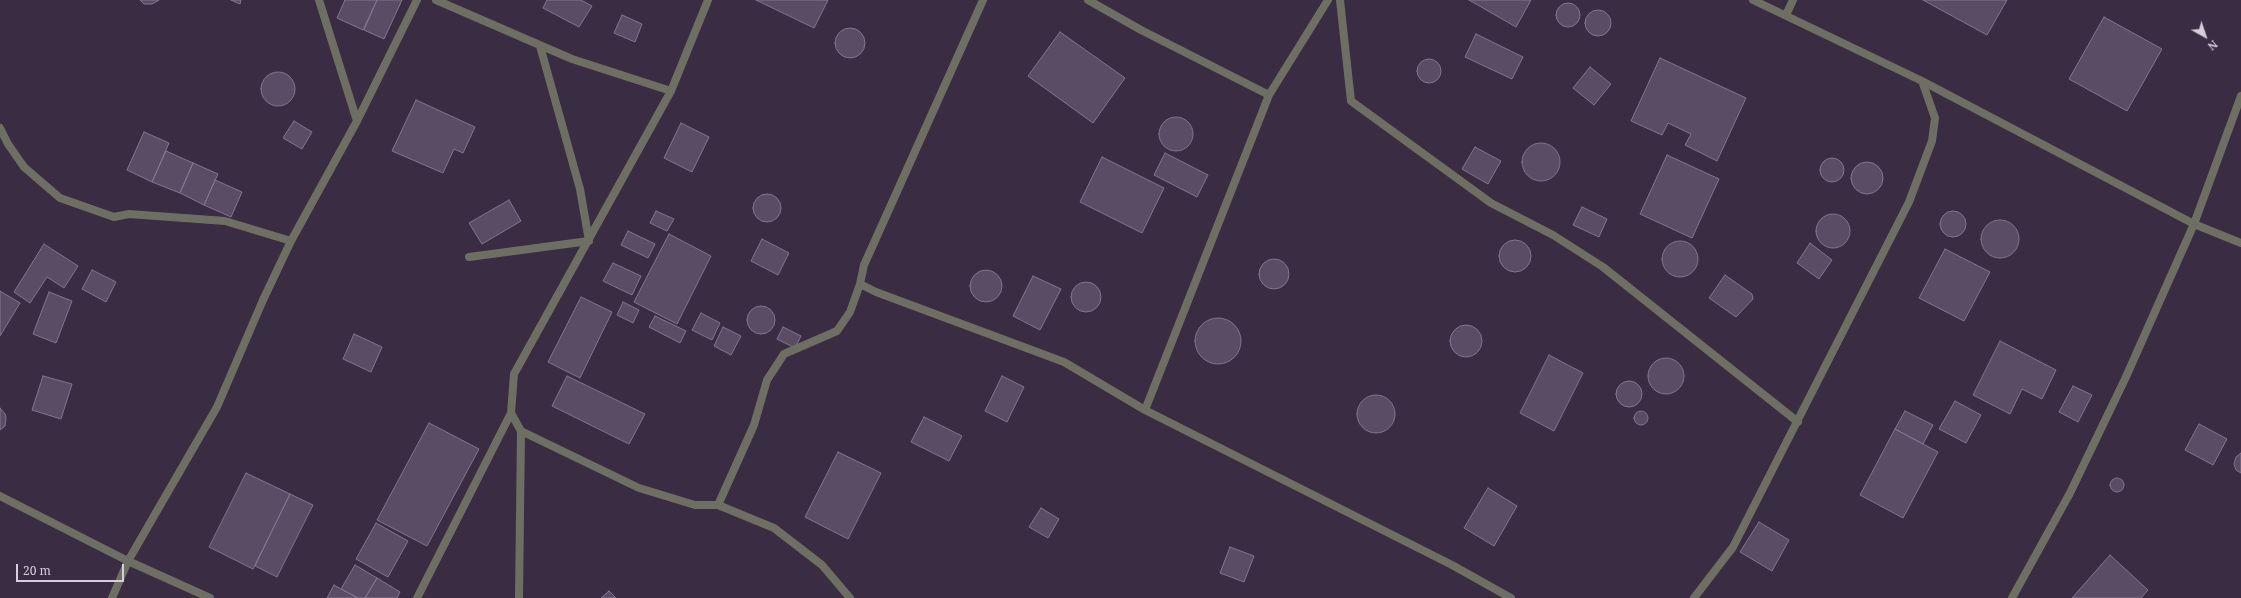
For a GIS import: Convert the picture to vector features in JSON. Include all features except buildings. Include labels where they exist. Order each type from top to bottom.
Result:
[{"type":"street","points":[[319,0],[357,121]]},
{"type":"street","points":[[112,598],[128,561],[217,407],[263,300],[291,241],[357,121],[417,0]]},
{"type":"street","points":[[436,0],[540,46],[671,91]]},
{"type":"street","points":[[417,598],[511,413],[514,374],[671,91],[708,0]]},
{"type":"street","points":[[718,505],[754,425],[767,380],[784,354],[837,331],[850,312],[860,284],[864,265],[983,0]]},
{"type":"street","points":[[1088,0],[1142,30],[1270,95]]},
{"type":"street","points":[[1145,410],[1270,95],[1328,0]]},
{"type":"street","points":[[1340,0],[1350,101],[1492,203],[1553,235],[1603,267],[1798,422]]},
{"type":"street","points":[[1753,0],[1922,81],[2194,224],[2241,243]]},
{"type":"street","points":[[1786,15],[1793,0]]},
{"type":"street","points":[[540,46],[580,189],[589,241]]},
{"type":"street","points":[[1694,598],[1733,547],[1909,202],[1932,141],[1935,118],[1922,81]]},
{"type":"street","points":[[2012,598],[2077,479],[2125,379],[2194,224],[2241,96]]},
{"type":"street","points":[[0,128],[8,144],[24,166],[60,198],[114,217],[129,214],[225,221],[291,241]]},
{"type":"street","points":[[469,257],[589,241]]},
{"type":"street","points":[[860,284],[876,292],[1064,362],[1145,410],[1452,565],[1511,598]]},
{"type":"street","points":[[511,413],[521,431],[519,598]]},
{"type":"street","points":[[521,431],[639,488],[695,505],[718,505],[774,528],[822,565],[850,598]]},
{"type":"street","points":[[0,496],[128,561],[210,598]]}]
